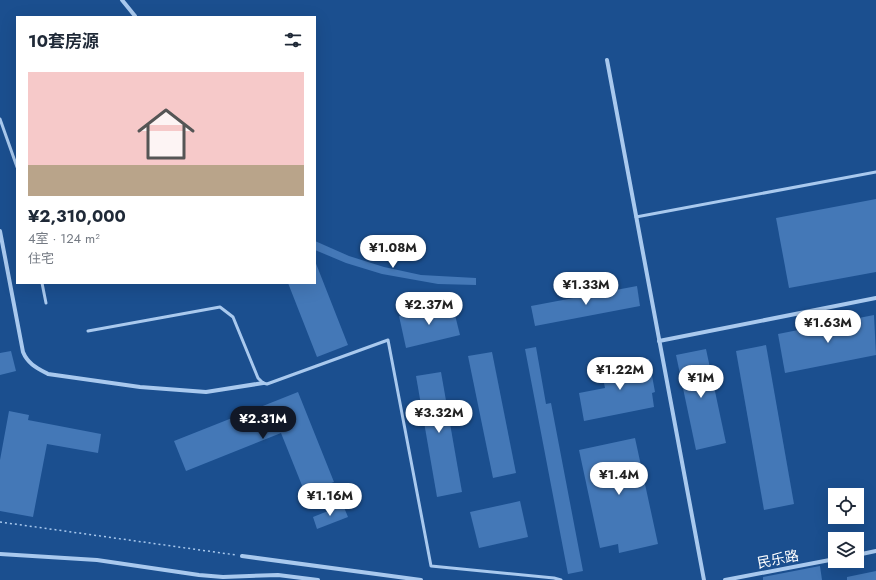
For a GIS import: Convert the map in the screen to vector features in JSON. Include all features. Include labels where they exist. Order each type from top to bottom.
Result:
[{"type":"street","points":[[122,0],[135,16]]},
{"type":"street","points":[[607,60],[704,580]]},
{"type":"street","points":[[0,231],[23,352],[26,360],[34,367],[48,374],[140,387],[206,392],[263,383]]},
{"type":"street","points":[[659,341],[876,298]]},
{"type":"street","points":[[864,554],[876,551]]},
{"type":"street","points":[[0,554],[97,560],[199,575],[223,577],[278,575],[318,580]]},
{"type":"street","points":[[242,556],[421,580]]},
{"type":"street","name":"民乐路","points":[[725,580],[828,560]]},
{"type":"lane","points":[[0,120],[16,164]]},
{"type":"lane","points":[[636,217],[876,172]]},
{"type":"lane","points":[[42,284],[46,303]]},
{"type":"lane","points":[[88,331],[220,307],[233,317],[258,378],[263,383],[270,383],[388,340],[431,566],[554,578],[561,580]]},
{"type":"path","points":[[0,522],[242,556]]},
{"type":"building","points":[[876,199],[876,272],[789,288],[776,218]]},
{"type":"building","points":[[316,241],[349,256],[384,267],[421,275],[476,278],[476,285],[438,284],[382,274],[346,263],[316,250]]},
{"type":"building","points":[[316,264],[348,345],[317,357],[288,284],[316,284]]},
{"type":"building","points":[[637,286],[640,306],[535,326],[531,306]]},
{"type":"building","points":[[452,303],[460,335],[406,348],[399,316]]},
{"type":"building","points":[[874,315],[876,355],[785,373],[778,334]]},
{"type":"building","points":[[766,345],[794,504],[764,510],[736,351]]},
{"type":"building","points":[[536,347],[546,404],[551,403],[583,571],[568,574],[525,349]]},
{"type":"building","points":[[706,349],[726,443],[696,450],[676,355]]},
{"type":"building","points":[[11,351],[16,371],[0,375],[0,353]]},
{"type":"building","points":[[492,352],[516,473],[493,478],[468,356]]},
{"type":"building","points":[[649,359],[655,392],[652,393],[654,407],[584,421],[579,393],[605,388],[601,368]]},
{"type":"building","points":[[441,372],[462,492],[437,497],[416,376]]},
{"type":"building","points":[[298,392],[334,482],[305,493],[281,433],[186,471],[174,441]]},
{"type":"building","points":[[9,411],[29,415],[28,420],[101,434],[98,453],[47,444],[33,517],[0,511],[0,460]]},
{"type":"building","points":[[635,438],[658,544],[619,553],[618,544],[600,548],[579,450]]},
{"type":"building","points":[[520,501],[528,537],[479,548],[470,512]]},
{"type":"building","points":[[343,505],[348,517],[317,529],[313,517]]},
{"type":"building","points":[[820,566],[822,580],[763,580],[763,577]]},
{"type":"building","points":[[876,571],[876,580],[847,580],[847,577]]}]
